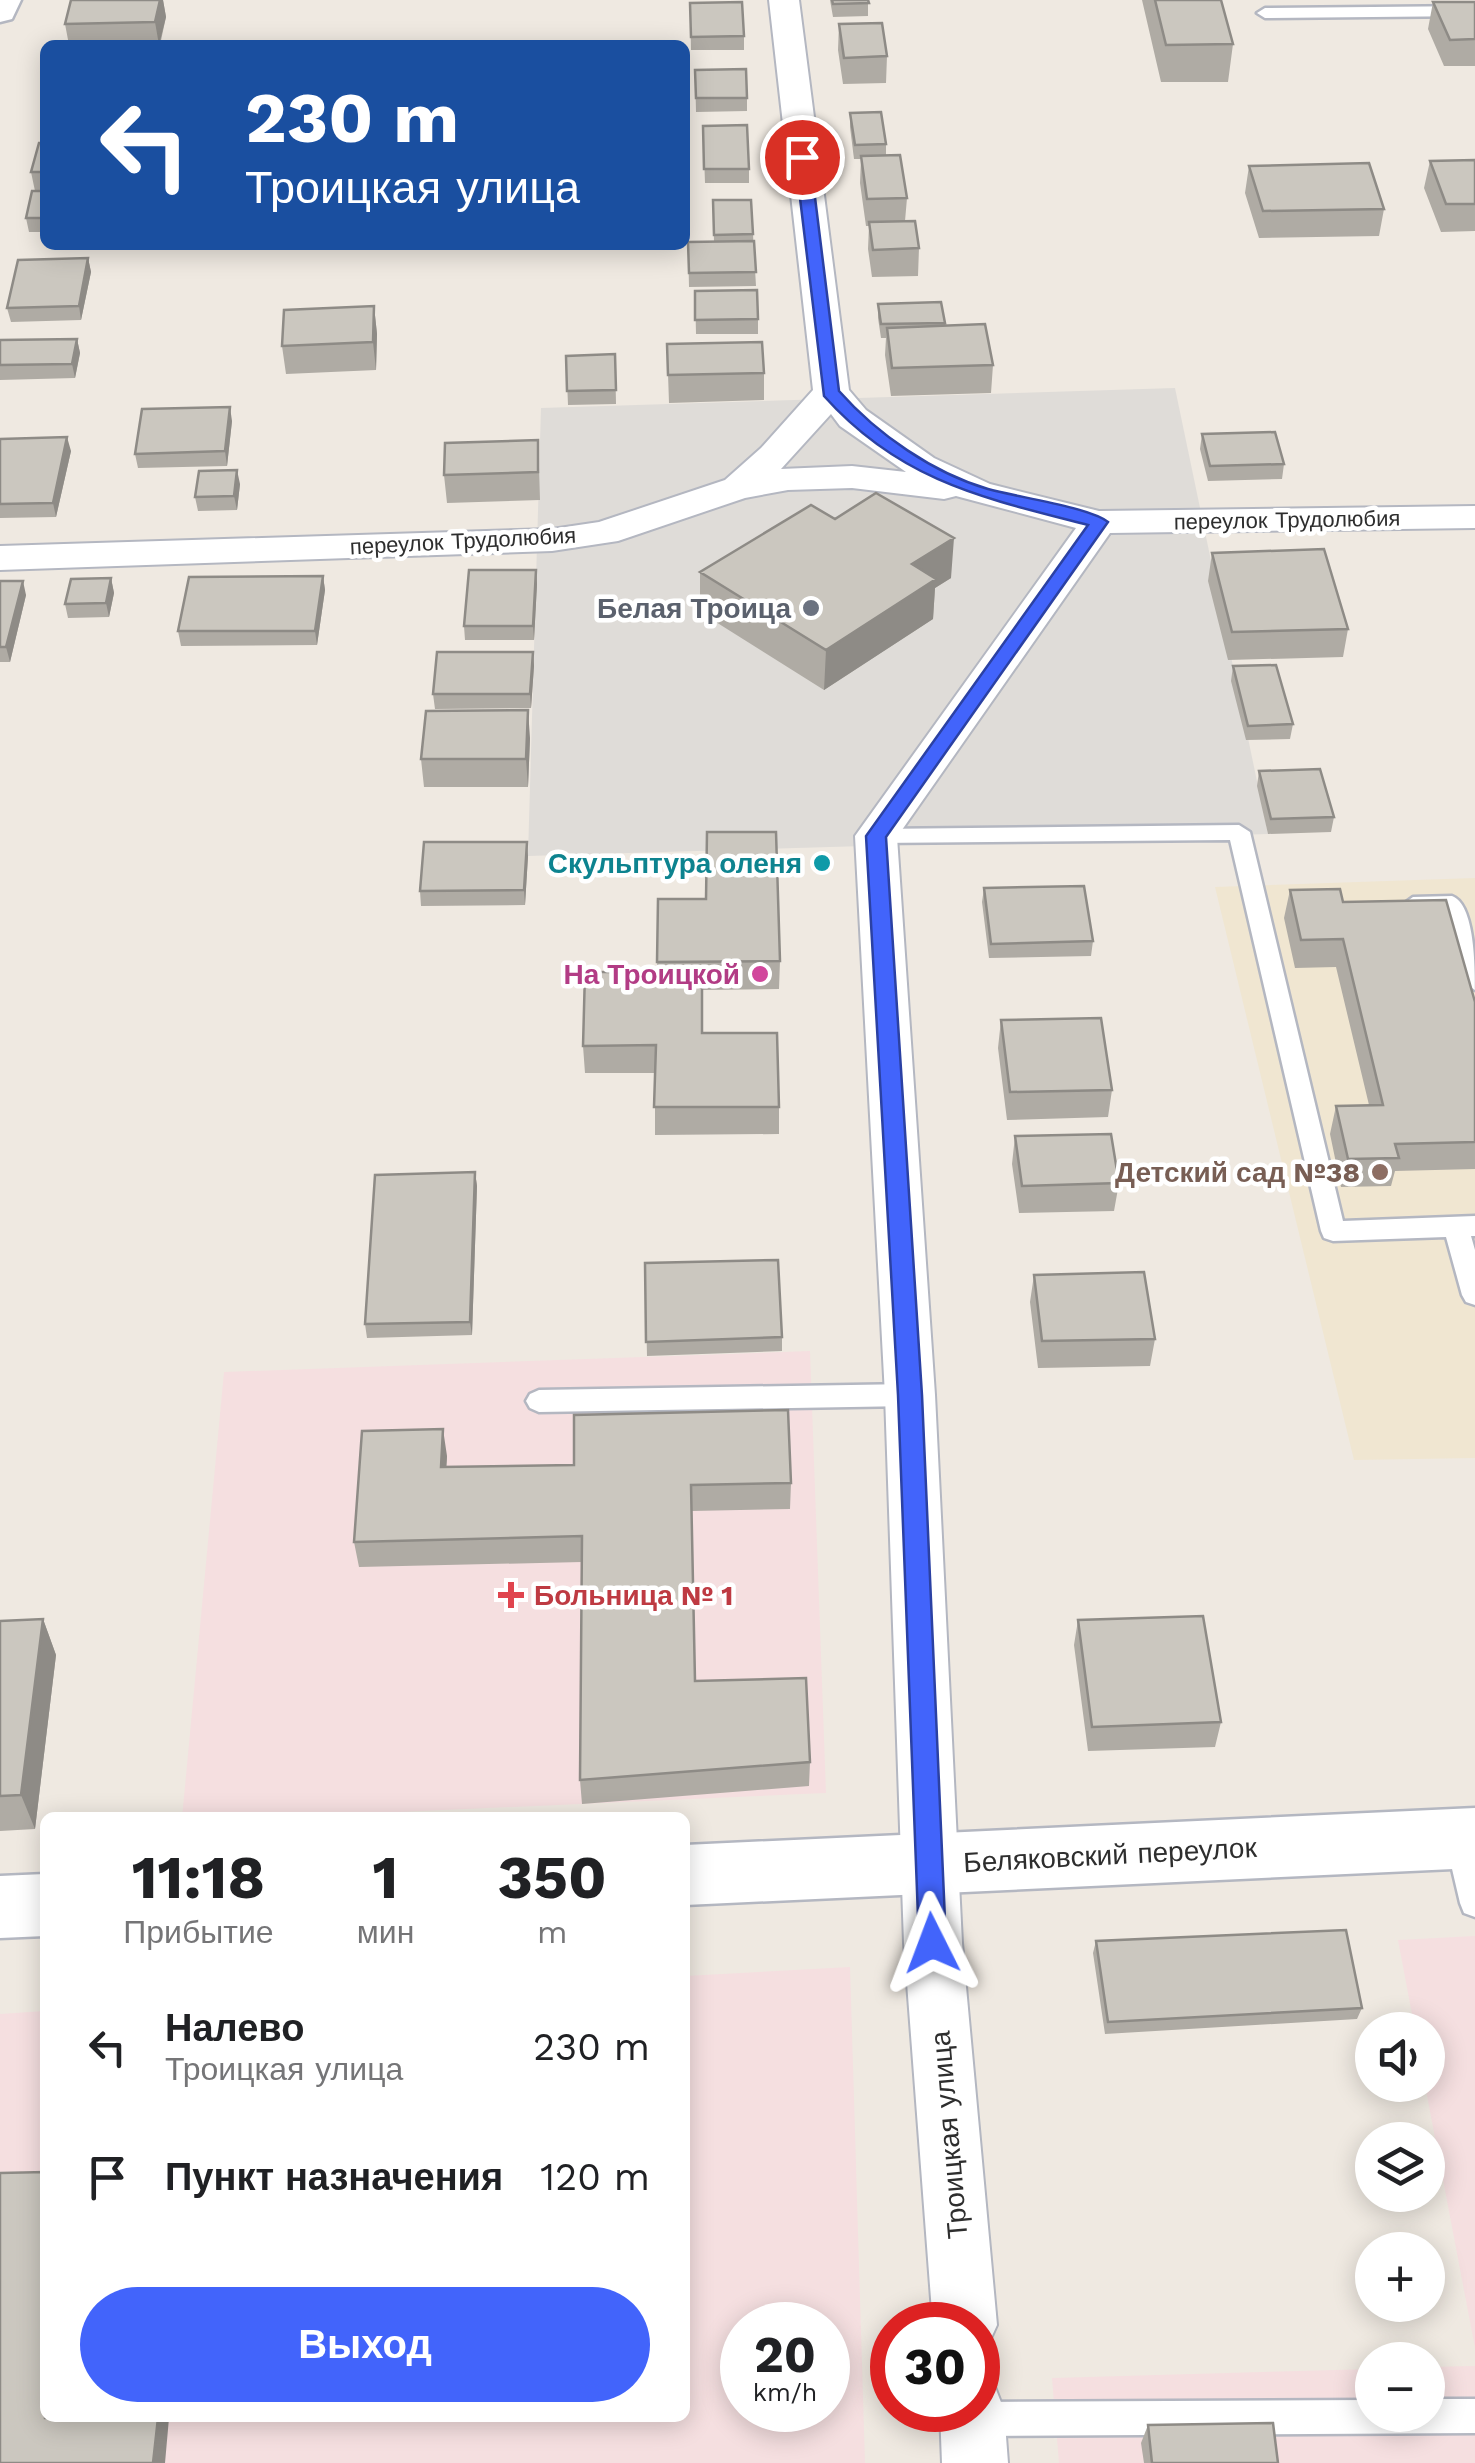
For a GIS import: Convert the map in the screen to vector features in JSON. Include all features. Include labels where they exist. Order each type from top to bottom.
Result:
[{"type":"street","points":[[0,12],[4,0]]},
{"type":"street","points":[[784,0],[830,392],[853,418],[893,449],[977,492],[1099,522],[876,836]]},
{"type":"street","points":[[738,488],[774,456],[830,392]]},
{"type":"street","name":"переулок Трудолюбия","points":[[0,558],[552,540],[605,532],[738,488],[821,476],[977,492]]},
{"type":"street","name":"переулок Трудолюбия","points":[[1099,522],[1475,517]]},
{"type":"street","name":"Троицкая улица","points":[[876,836],[910,1395],[928,1864],[963,2302]]},
{"type":"street","name":"Беляковский переулок","points":[[690,1875],[1468,1839]]},
{"type":"street","points":[[0,1907],[40,1905]]},
{"type":"lane","points":[[1265,12],[1475,11]]},
{"type":"lane","points":[[876,836],[1239,832],[1266,909],[1333,1232],[1466,1226],[1475,1294]]},
{"type":"lane","points":[[1393,906],[1452,904],[1475,982]]},
{"type":"lane","points":[[538,1401],[910,1395]]},
{"type":"lane","points":[[1468,1839],[1475,1904]]},
{"type":"lane","points":[[1000,2430],[1475,2416]]},
{"type":"shaded area","points":[[1175,388],[1268,834],[528,856],[541,408]]},
{"type":"shaded area","name":"Детский сад №38","points":[[1475,878],[1475,1458],[1354,1460],[1215,887]]},
{"type":"shaded area","name":"Больница № 1","points":[[810,1351],[826,1793],[399,1812],[183,1812],[224,1372]]},
{"type":"shaded area","points":[[1475,1936],[1475,2348],[1445,2190],[1445,2122],[1432,2122],[1428,2102],[1445,2102],[1445,2012],[1412,2012],[1398,1940]]},
{"type":"shaded area","points":[[850,1967],[865,2463],[0,2463],[0,2014],[40,2011],[40,2422],[690,2422],[690,1976]]},
{"type":"shaded area","points":[[1475,2366],[1475,2463],[1059,2463],[1052,2378],[1355,2369],[1355,2432],[1445,2432],[1445,2367]]},
{"type":"building","points":[[71,0],[160,0],[155,22],[65,24]]},
{"type":"building","points":[[832,0],[868,0],[869,3],[833,4]]},
{"type":"building","points":[[1155,0],[1221,0],[1233,44],[1166,45]]},
{"type":"building","points":[[742,2],[744,36],[691,37],[690,3]]},
{"type":"building","points":[[1433,2],[1475,2],[1475,39],[1450,40]]},
{"type":"building","points":[[882,23],[887,56],[844,58],[839,24]]},
{"type":"building","points":[[746,69],[747,98],[696,98],[695,70]]},
{"type":"building","points":[[881,112],[886,144],[855,145],[850,113]]},
{"type":"building","points":[[747,125],[749,169],[704,169],[703,126]]},
{"type":"building","points":[[39,143],[40,143],[40,172],[31,172]]},
{"type":"building","points":[[900,155],[907,198],[867,199],[861,156]]},
{"type":"building","points":[[1475,160],[1475,204],[1446,204],[1430,161]]},
{"type":"building","points":[[1369,163],[1384,209],[1263,211],[1249,166]]},
{"type":"building","points":[[32,191],[40,191],[40,218],[26,218]]},
{"type":"building","points":[[713,200],[751,200],[753,234],[714,235]]},
{"type":"building","points":[[915,221],[919,248],[873,250],[869,222]]},
{"type":"building","points":[[754,241],[756,272],[689,273],[690,242]]},
{"type":"building","points":[[88,258],[79,306],[7,308],[18,260]]},
{"type":"building","points":[[757,290],[758,319],[695,320],[695,291]]},
{"type":"building","points":[[941,302],[945,323],[881,324],[878,304]]},
{"type":"building","points":[[374,306],[373,342],[282,346],[284,310]]},
{"type":"building","points":[[985,324],[993,365],[892,368],[887,328]]},
{"type":"building","points":[[77,339],[72,364],[0,365],[0,340]]},
{"type":"building","points":[[762,342],[764,373],[668,375],[667,344]]},
{"type":"building","points":[[615,354],[616,390],[567,391],[566,356]]},
{"type":"building","points":[[230,407],[225,451],[135,454],[142,409]]},
{"type":"building","points":[[1275,432],[1284,464],[1210,466],[1202,434]]},
{"type":"building","points":[[67,437],[53,503],[0,504],[0,439]]},
{"type":"building","points":[[538,440],[538,472],[444,475],[445,443]]},
{"type":"building","points":[[237,470],[234,496],[195,497],[199,471]]},
{"type":"building","points":[[876,493],[954,538],[912,564],[936,579],[826,650],[700,572],[811,505],[835,519]]},
{"type":"building","points":[[1324,549],[1348,629],[1232,632],[1212,553]]},
{"type":"building","points":[[469,570],[536,570],[533,626],[464,626]]},
{"type":"building","points":[[323,576],[315,631],[178,631],[189,577]]},
{"type":"building","points":[[111,578],[106,603],[65,604],[71,579]]},
{"type":"building","points":[[0,581],[23,581],[6,647],[0,647]]},
{"type":"building","points":[[437,652],[533,652],[530,694],[433,694]]},
{"type":"building","points":[[1276,665],[1293,724],[1248,726],[1233,666]]},
{"type":"building","points":[[528,710],[526,759],[421,759],[426,711]]},
{"type":"building","points":[[1320,769],[1334,817],[1271,819],[1259,771]]},
{"type":"building","points":[[707,832],[776,832],[780,961],[657,962],[658,899],[706,899]]},
{"type":"building","points":[[424,842],[527,842],[524,890],[420,891]]},
{"type":"building","points":[[1084,886],[1093,941],[991,944],[984,888]]},
{"type":"building","points":[[1340,889],[1343,902],[1446,900],[1475,1002],[1475,1142],[1395,1144],[1399,1158],[1348,1159],[1336,1106],[1383,1105],[1343,939],[1301,940],[1290,890]]},
{"type":"building","points":[[585,972],[702,972],[702,1033],[777,1033],[779,1107],[654,1107],[656,1045],[583,1046]]},
{"type":"building","points":[[1101,1018],[1112,1090],[1010,1092],[1001,1020]]},
{"type":"building","points":[[1111,1134],[1119,1183],[1022,1186],[1015,1136]]},
{"type":"building","points":[[475,1172],[470,1322],[365,1324],[375,1175]]},
{"type":"building","points":[[778,1260],[782,1337],[646,1342],[645,1263]]},
{"type":"building","points":[[1144,1272],[1155,1339],[1042,1341],[1034,1275]]},
{"type":"building","points":[[788,1410],[791,1483],[691,1485],[695,1681],[806,1678],[810,1762],[580,1780],[582,1536],[354,1542],[362,1431],[443,1429],[441,1467],[574,1465],[574,1415]]},
{"type":"building","points":[[1203,1616],[1221,1722],[1092,1727],[1078,1620]]},
{"type":"building","points":[[43,1619],[21,1795],[0,1796],[0,1621]]},
{"type":"building","points":[[1346,1930],[1362,2008],[1108,2022],[1096,1941]]},
{"type":"building","points":[[40,2172],[40,2422],[158,2422],[153,2463],[0,2463],[0,2173]]},
{"type":"building","points":[[1273,2423],[1278,2463],[1152,2463],[1148,2425]]},
{"type":"place","name":"Белая Троица","points":[[811,608]]},
{"type":"place","name":"Скульптура оленя","points":[[822,863]]},
{"type":"place","name":"На Троицкой","points":[[760,974]]},
{"type":"place","name":"Детский сад №38","points":[[1380,1172]]},
{"type":"place","name":"Больница № 1","points":[[511,1595]]},
{"type":"route","points":[[802,157],[830,392],[853,418],[921,466],[977,492],[1099,522],[876,836],[910,1395],[932,1943]]}]
